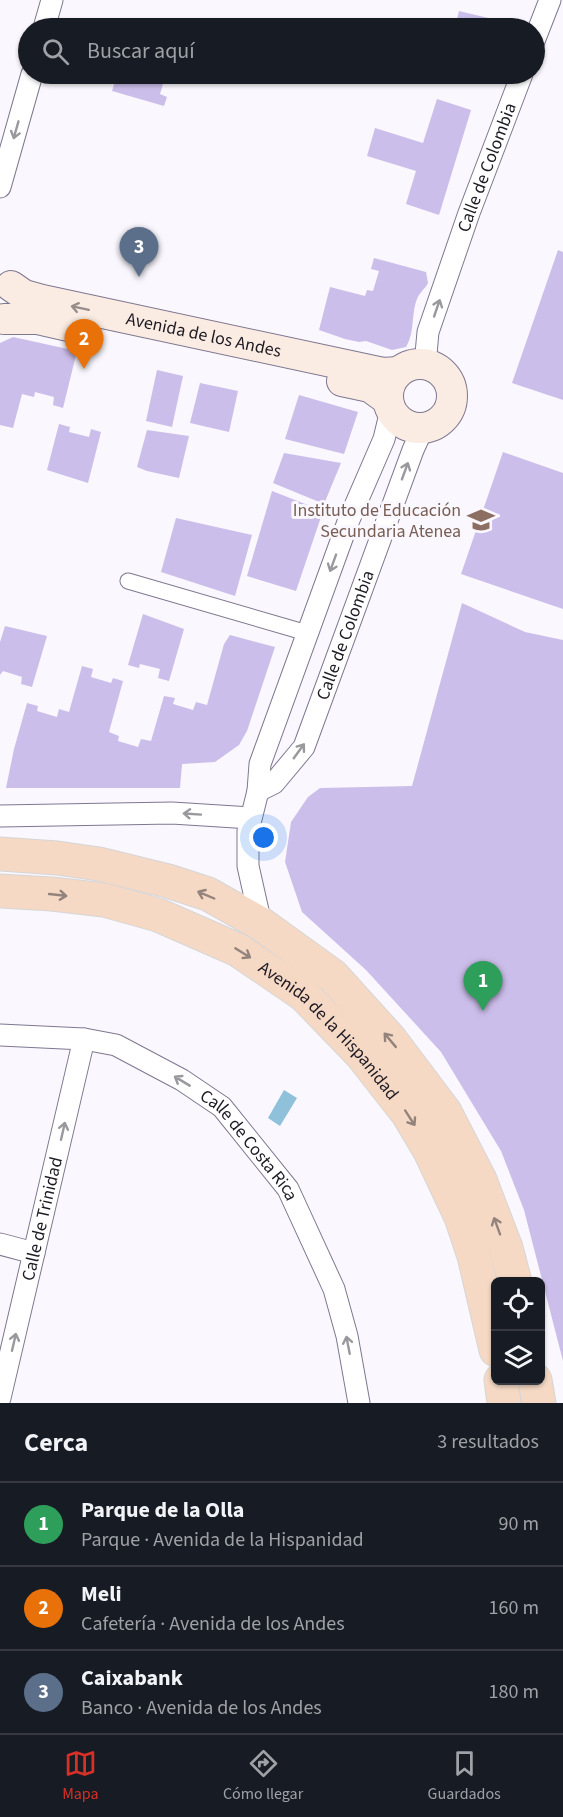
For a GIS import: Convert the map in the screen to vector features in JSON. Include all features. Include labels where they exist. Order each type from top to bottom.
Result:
[{"type":"main road","name":"Avenida de los Andes","points":[[2,321],[37,320],[370,387],[400,387],[432,367],[442,373],[449,383],[452,393],[451,405],[444,417],[436,424],[423,428],[412,427],[402,423],[400,387],[383,373],[42,300],[24,295],[5,276]]},
{"type":"main road","points":[[2,321],[9,309],[12,297],[5,276]]},
{"type":"main road","name":"Avenida de la Hispanidad","points":[[0,854],[99,864],[168,881],[208,894],[261,924],[333,976],[390,1039],[445,1112],[480,1180],[506,1248],[514,1277]]},
{"type":"main road","name":"Avenida de la Hispanidad","points":[[0,891],[104,900],[158,915],[238,950],[304,995],[361,1054],[408,1114],[430,1151],[461,1217],[474,1256],[491,1332]]},
{"type":"main road","points":[[502,1385],[504,1403]]},
{"type":"main road","points":[[536,1385],[539,1403]]},
{"type":"street","points":[[47,18],[52,0]]},
{"type":"street","points":[[543,18],[550,0]]},
{"type":"street","points":[[0,187],[29,84]]},
{"type":"street","name":"Calle de Colombia","points":[[261,924],[248,866],[248,831],[258,791],[260,764],[348,522],[384,438],[400,387],[428,332],[469,213],[518,84]]},
{"type":"street","name":"Calle de Colombia","points":[[258,791],[274,783],[304,747],[423,428]]},
{"type":"street","points":[[128,581],[307,633]]},
{"type":"street","points":[[0,816],[172,813],[251,818]]},
{"type":"street","name":"Calle de Costa Rica","points":[[0,1035],[84,1039],[116,1045],[182,1080],[222,1107],[288,1189],[334,1289],[347,1336],[359,1403]]},
{"type":"street","name":"Calle de Trinidad","points":[[2,1386],[84,1039]]},
{"type":"street","points":[[0,1244],[34,1253]]},
{"type":"shaded area","points":[[459,11],[488,18],[457,18]]},
{"type":"shaded area","points":[[114,84],[163,84],[160,94],[167,97],[164,106],[112,91]]},
{"type":"shaded area","points":[[437,99],[471,110],[439,215],[406,204],[416,171],[367,156],[375,128],[423,143]]},
{"type":"shaded area","points":[[558,250],[563,252],[563,400],[512,383]]},
{"type":"shaded area","points":[[374,258],[426,272],[428,283],[417,299],[411,336],[406,347],[392,350],[366,341],[345,339],[319,330],[330,287],[365,296],[367,290],[373,291],[379,271],[371,269]]},
{"type":"shaded area","points":[[13,337],[77,351],[63,408],[53,405],[54,397],[35,392],[34,397],[22,394],[13,428],[0,425],[0,343]]},
{"type":"shaded area","points":[[157,370],[183,376],[172,427],[146,421]]},
{"type":"shaded area","points":[[200,383],[238,391],[229,432],[190,423]]},
{"type":"shaded area","points":[[299,395],[358,412],[344,454],[285,439]]},
{"type":"shaded area","points":[[59,424],[70,427],[69,432],[89,437],[91,429],[101,432],[88,483],[47,470]]},
{"type":"shaded area","points":[[147,430],[189,436],[179,478],[137,467]]},
{"type":"shaded area","points":[[503,452],[563,473],[563,609],[461,574]]},
{"type":"shaded area","points":[[284,453],[341,463],[324,504],[273,483]]},
{"type":"shaded area","points":[[272,491],[323,511],[296,591],[247,576]]},
{"type":"shaded area","points":[[176,518],[252,535],[235,596],[161,572]]},
{"type":"shaded area","points":[[462,603],[525,632],[563,640],[563,1361],[545,1291],[545,1277],[541,1277],[524,1210],[501,1151],[441,1052],[366,970],[302,912],[285,862],[291,822],[308,797],[320,788],[412,786]]},
{"type":"shaded area","points":[[143,614],[184,629],[169,681],[158,678],[160,669],[140,664],[139,668],[128,665]]},
{"type":"shaded area","points":[[5,626],[47,636],[32,687],[21,684],[22,677],[3,671],[0,675],[0,642]]},
{"type":"shaded area","points":[[230,635],[275,647],[247,731],[239,745],[215,762],[182,764],[180,788],[6,788],[27,703],[38,706],[37,711],[57,717],[59,709],[69,712],[82,666],[93,669],[91,677],[111,683],[113,678],[123,681],[109,732],[119,736],[118,741],[138,747],[141,739],[151,741],[164,696],[175,698],[173,704],[193,710],[196,702],[207,705],[224,644]]},
{"type":"water","points":[[284,1090],[297,1098],[280,1126],[268,1118]]},
{"type":"place","name":"Caixabank","points":[[139,277]]},
{"type":"place","name":"Meli","points":[[84,369]]},
{"type":"place","name":"Instituto de Educación Secundaria Atenea","points":[[481,520]]},
{"type":"place","name":"Parque de la Olla","points":[[483,1011]]}]
